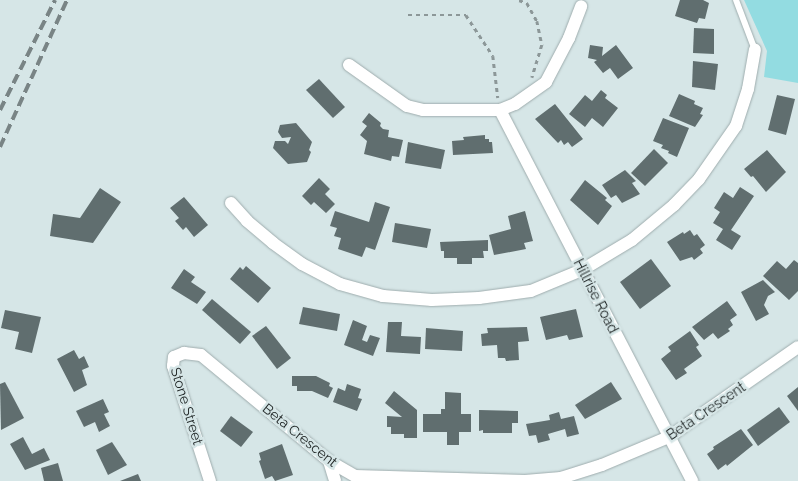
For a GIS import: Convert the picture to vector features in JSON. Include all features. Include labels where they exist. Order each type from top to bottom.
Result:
[{"type":"street","points":[[349,65],[407,106],[424,110],[500,110],[527,96],[546,82],[569,38],[581,6]]},
{"type":"street","points":[[231,203],[266,238],[302,264],[340,284],[383,296],[432,300],[479,298],[530,291],[582,270],[632,240],[674,205],[699,179],[736,126],[748,89],[756,50]]},
{"type":"street","name":"Hillrise Road","points":[[500,110],[692,481]]},
{"type":"street","name":"Beta Crescent","points":[[201,355],[229,376],[329,461],[355,476],[525,481],[561,478],[602,465],[669,437],[798,347]]},
{"type":"street","name":"Stone Street","points":[[201,355],[184,353],[174,357],[173,366],[210,481]]},
{"type":"street","points":[[329,461],[335,481]]},
{"type":"lane","points":[[736,0],[756,50]]},
{"type":"path","points":[[519,0],[527,3],[537,22],[542,45],[527,96]]},
{"type":"path","points":[[408,15],[466,15],[493,56],[500,110]]},
{"type":"shaded area","points":[[744,0],[798,0],[798,83],[764,77],[767,51]]},
{"type":"building","points":[[680,0],[703,0],[709,3],[705,19],[699,18],[697,23],[675,16]]},
{"type":"building","points":[[694,28],[714,29],[714,54],[693,53]]},
{"type":"building","points":[[590,45],[603,47],[602,56],[616,45],[633,68],[618,79],[610,68],[603,73],[594,62],[597,60],[588,58]]},
{"type":"building","points":[[693,61],[718,64],[715,90],[692,87]]},
{"type":"building","points":[[319,79],[345,107],[333,118],[306,90]]},
{"type":"building","points":[[601,90],[607,95],[605,98],[618,108],[603,127],[592,118],[585,127],[569,114],[585,95],[592,101]]},
{"type":"building","points":[[679,94],[695,101],[694,104],[703,108],[700,114],[703,115],[695,127],[669,116]]},
{"type":"building","points":[[777,95],[795,99],[786,135],[768,130]]},
{"type":"building","points":[[555,104],[583,139],[572,147],[568,142],[564,145],[561,140],[558,143],[535,119]]},
{"type":"building","points":[[369,113],[381,123],[380,126],[383,129],[389,130],[388,137],[403,140],[399,157],[392,156],[391,161],[364,154],[367,141],[360,135],[367,126],[362,122]]},
{"type":"building","points":[[663,118],[689,128],[677,157],[661,148],[663,145],[653,141]]},
{"type":"building","points":[[296,123],[312,142],[309,150],[311,152],[307,162],[288,164],[273,148],[275,141],[285,141],[288,144],[291,137],[282,138],[278,132],[280,125]]},
{"type":"building","points":[[485,135],[485,139],[489,139],[489,142],[492,142],[493,153],[453,155],[452,141],[464,140],[463,137]]},
{"type":"building","points":[[408,142],[445,150],[441,169],[405,163]]},
{"type":"building","points":[[654,149],[668,163],[645,186],[631,173]]},
{"type":"building","points":[[767,150],[786,172],[766,192],[753,176],[751,177],[744,169]]},
{"type":"building","points":[[625,170],[636,181],[632,183],[640,194],[622,203],[616,195],[611,198],[602,185]]},
{"type":"building","points":[[319,178],[330,189],[325,194],[335,204],[326,213],[314,202],[311,205],[302,196]]},
{"type":"building","points":[[585,180],[607,198],[605,200],[612,206],[598,225],[570,200]]},
{"type":"building","points":[[740,187],[754,196],[731,230],[741,236],[732,250],[716,240],[723,229],[713,223],[720,212],[714,208],[724,192],[733,198]]},
{"type":"building","points":[[100,188],[121,202],[93,243],[50,236],[53,214],[80,218]]},
{"type":"building","points":[[184,197],[208,225],[194,237],[186,227],[183,230],[175,221],[179,218],[170,208]]},
{"type":"building","points":[[375,202],[390,207],[375,250],[366,247],[362,257],[338,249],[341,238],[334,236],[337,228],[330,226],[335,211],[369,222]]},
{"type":"building","points":[[525,211],[533,241],[524,243],[526,249],[494,255],[489,235],[511,229],[508,216]]},
{"type":"building","points":[[395,223],[431,229],[427,248],[392,242]]},
{"type":"building","points":[[690,230],[694,236],[697,234],[705,245],[700,249],[703,253],[694,260],[692,257],[680,261],[667,242]]},
{"type":"building","points":[[488,240],[488,251],[483,251],[484,258],[472,258],[472,264],[457,264],[457,258],[444,258],[444,251],[441,251],[440,242]]},
{"type":"building","points":[[651,259],[671,286],[640,309],[620,282]]},
{"type":"building","points":[[794,260],[798,263],[798,291],[789,300],[763,276],[777,261],[786,269]]},
{"type":"building","points":[[246,266],[271,288],[258,303],[230,279],[240,267],[243,270]]},
{"type":"building","points":[[184,269],[195,277],[191,282],[206,292],[197,304],[171,288]]},
{"type":"building","points":[[763,280],[775,292],[768,296],[764,305],[769,314],[756,321],[741,292]]},
{"type":"building","points":[[212,299],[251,332],[240,344],[202,310]]},
{"type":"building","points":[[727,301],[737,315],[730,320],[733,325],[728,329],[730,331],[718,339],[713,333],[704,340],[692,327]]},
{"type":"building","points":[[303,307],[340,314],[337,331],[299,324]]},
{"type":"building","points":[[576,309],[583,337],[569,340],[567,335],[546,340],[540,317]]},
{"type":"building","points":[[5,310],[41,317],[32,353],[15,349],[19,332],[1,328]]},
{"type":"building","points":[[353,320],[367,326],[362,340],[367,342],[370,335],[380,338],[373,356],[344,345]]},
{"type":"building","points":[[388,322],[402,322],[401,336],[421,337],[420,354],[386,352]]},
{"type":"building","points":[[266,326],[291,358],[277,369],[252,336]]},
{"type":"building","points":[[527,327],[529,341],[518,342],[519,360],[506,361],[505,358],[498,358],[497,345],[482,346],[481,334],[488,333],[487,328]]},
{"type":"building","points":[[426,328],[463,331],[462,351],[425,349]]},
{"type":"building","points":[[690,331],[699,345],[696,347],[702,356],[684,369],[687,373],[676,380],[661,359],[671,351],[668,347]]},
{"type":"building","points":[[74,350],[79,359],[84,356],[89,367],[82,370],[87,385],[74,392],[57,359]]},
{"type":"building","points":[[292,376],[316,376],[330,383],[329,386],[333,388],[328,398],[312,391],[297,391],[297,386],[292,386]]},
{"type":"building","points":[[5,382],[24,418],[1,430],[0,384]]},
{"type":"building","points":[[611,382],[622,399],[585,419],[575,405]]},
{"type":"building","points":[[347,384],[361,389],[358,398],[362,399],[357,411],[333,402],[338,388],[345,391]]},
{"type":"building","points":[[798,387],[798,411],[787,396]]},
{"type":"building","points":[[394,391],[417,410],[417,438],[404,438],[404,434],[391,434],[391,427],[387,427],[387,416],[402,417],[385,403]]},
{"type":"building","points":[[445,392],[461,393],[461,414],[471,414],[471,432],[459,432],[459,445],[447,445],[447,432],[423,432],[423,414],[441,414],[441,409],[445,409]]},
{"type":"building","points":[[103,399],[109,412],[104,414],[110,426],[99,432],[95,422],[84,427],[76,411]]},
{"type":"building","points":[[779,407],[790,422],[758,446],[747,430]]},
{"type":"building","points":[[479,410],[518,411],[518,423],[512,423],[512,433],[483,433],[483,430],[479,431]]},
{"type":"building","points":[[559,412],[561,419],[574,416],[579,434],[567,437],[565,429],[548,434],[550,440],[538,443],[536,435],[529,436],[526,424],[550,420],[549,415]]},
{"type":"building","points":[[231,416],[253,432],[241,447],[220,431]]},
{"type":"building","points":[[741,429],[753,445],[727,466],[726,464],[718,470],[707,454],[714,449],[713,447]]},
{"type":"building","points":[[23,437],[32,454],[44,448],[50,460],[25,470],[10,444]]},
{"type":"building","points":[[112,442],[127,465],[108,475],[96,450]]},
{"type":"building","points":[[282,444],[293,475],[275,481],[272,476],[265,479],[259,461],[261,460],[259,453]]},
{"type":"building","points":[[58,463],[63,481],[44,481],[41,468]]},
{"type":"building","points":[[138,474],[141,481],[120,481]]},
{"type":"railway","points":[[0,110],[55,0]]},
{"type":"railway","points":[[0,147],[67,0]]}]
